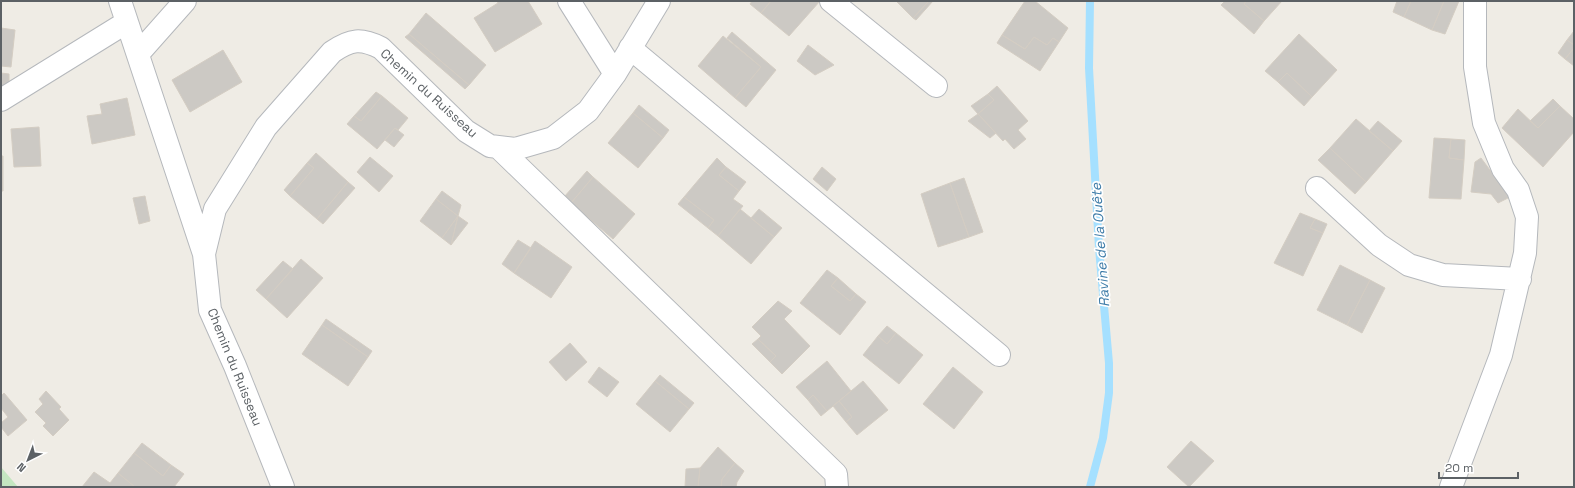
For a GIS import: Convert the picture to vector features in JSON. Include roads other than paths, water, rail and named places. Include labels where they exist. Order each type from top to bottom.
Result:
[{"type":"street","points":[[120,1],[204,254]]},
{"type":"street","points":[[138,54],[185,1]]},
{"type":"street","points":[[569,1],[615,74]]},
{"type":"street","name":"Chemin du Ruisseau","points":[[283,487],[235,366],[210,310],[204,254],[215,209],[266,127],[332,52],[343,44],[355,41],[369,42],[381,48],[466,131],[490,146],[515,149],[553,138],[588,111],[615,74],[659,1]]},
{"type":"street","points":[[831,1],[936,86]]},
{"type":"street","points":[[1451,487],[1501,355],[1525,253],[1527,217],[1518,190],[1503,169],[1484,123],[1475,67],[1475,1]]},
{"type":"street","points":[[1,100],[127,22]]},
{"type":"street","points":[[630,48],[999,355]]},
{"type":"street","points":[[498,147],[836,474],[837,487]]},
{"type":"street","points":[[1317,188],[1379,245],[1409,265],[1443,275],[1520,278]]},
{"type":"waterway","name":"Ravine de la Ouête","points":[[1090,1],[1089,68],[1099,248],[1109,363],[1109,393],[1103,438],[1090,487]]}]
